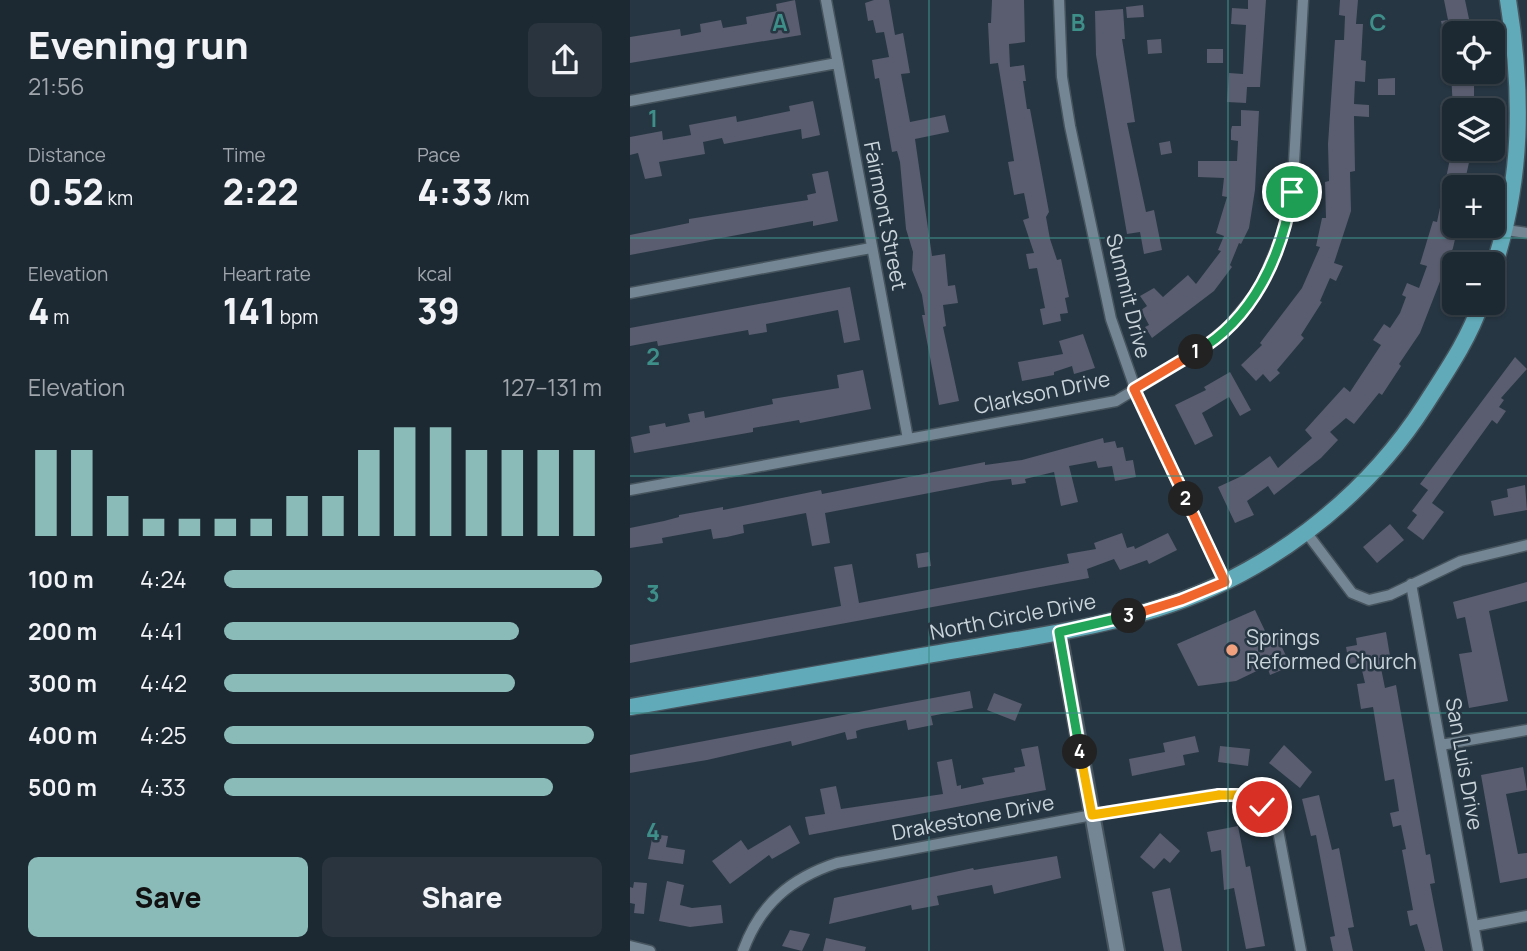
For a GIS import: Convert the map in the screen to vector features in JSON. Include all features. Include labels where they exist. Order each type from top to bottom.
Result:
[{"type":"main road","points":[[1499,252],[1506,230],[1523,105],[1507,0]]},
{"type":"main road","name":"North Circle Drive","points":[[630,707],[1059,632],[1157,608],[1225,582],[1306,532],[1331,513],[1389,454],[1412,426],[1453,362],[1475,315]]},
{"type":"main road","points":[[1059,632],[1116,951]]},
{"type":"street","name":"Fairmont Street","points":[[826,0],[908,439]]},
{"type":"street","name":"Summit Drive","points":[[1059,0],[1062,77],[1111,320],[1134,389],[1225,582]]},
{"type":"street","name":"Clarkson Drive","points":[[630,490],[1116,401],[1217,338],[1247,306],[1270,269],[1284,230],[1293,181],[1303,0]]},
{"type":"street","points":[[630,101],[838,63]]},
{"type":"street","points":[[1506,230],[1527,233]]},
{"type":"street","points":[[630,293],[871,248]]},
{"type":"street","points":[[1306,532],[1343,583],[1361,598],[1380,599],[1461,561],[1527,545]]},
{"type":"street","name":"San Luis Drive","points":[[1411,584],[1478,951]]},
{"type":"street","points":[[1441,745],[1527,730]]},
{"type":"street","name":"Drakestone Drive","points":[[743,951],[756,922],[774,897],[788,885],[818,869],[1092,815],[1211,795],[1239,795],[1251,799],[1277,825],[1301,951]]},
{"type":"street","points":[[1474,926],[1527,916]]},
{"type":"street","points":[[630,946],[650,951]]},
{"type":"building","points":[[795,0],[801,35],[630,63],[630,37],[680,29],[681,36],[701,32],[700,24],[721,20],[723,28],[747,24],[746,17],[777,11],[776,4]]},
{"type":"building","points":[[889,0],[895,35],[903,33],[910,73],[901,74],[910,122],[945,115],[949,132],[915,139],[932,256],[945,254],[948,286],[955,285],[958,303],[943,305],[946,326],[943,327],[959,401],[939,405],[922,315],[925,315],[922,295],[912,270],[913,252],[906,229],[900,162],[897,151],[892,152],[879,78],[875,79],[872,60],[889,57],[884,32],[876,33],[873,20],[868,21],[865,3]]},
{"type":"building","points":[[992,0],[1024,0],[1025,42],[1009,44],[1010,67],[1024,65],[1027,109],[1030,109],[1049,212],[1046,217],[1050,239],[1057,260],[1061,259],[1069,297],[1065,298],[1068,313],[1060,314],[1061,321],[1043,325],[1040,309],[1045,308],[1037,268],[1029,269],[1026,254],[1034,253],[1023,220],[1029,218],[1024,193],[1014,195],[1008,162],[1014,161],[998,63],[990,64],[988,23],[991,23]]},
{"type":"building","points":[[1248,0],[1266,0],[1260,87],[1247,87],[1246,103],[1227,102],[1229,73],[1243,74],[1246,25],[1231,24],[1232,8],[1248,9]]},
{"type":"building","points":[[1340,0],[1358,0],[1356,24],[1363,24],[1361,60],[1366,61],[1365,82],[1355,81],[1354,104],[1369,105],[1369,117],[1354,116],[1355,171],[1350,172],[1351,211],[1334,263],[1343,266],[1336,281],[1330,278],[1320,301],[1322,302],[1301,335],[1304,338],[1277,370],[1280,373],[1270,382],[1263,374],[1256,381],[1241,365],[1262,345],[1260,343],[1302,288],[1320,247],[1316,246],[1322,218],[1326,218],[1325,182],[1329,181],[1328,144],[1335,40],[1344,40],[1345,16],[1339,15]]},
{"type":"building","points":[[1444,0],[1465,0],[1469,21],[1442,21],[1442,26],[1441,21],[1448,20]]},
{"type":"building","points":[[1143,5],[1144,17],[1127,18],[1126,7]]},
{"type":"building","points":[[1123,9],[1125,39],[1122,39],[1135,122],[1127,123],[1146,212],[1154,210],[1162,250],[1144,254],[1140,232],[1127,234],[1096,55],[1095,11]]},
{"type":"building","points":[[1161,39],[1162,53],[1148,54],[1147,40]]},
{"type":"building","points":[[1207,49],[1223,49],[1223,63],[1207,63]]},
{"type":"building","points":[[1395,78],[1395,95],[1378,95],[1378,79]]},
{"type":"building","points":[[1452,84],[1474,84],[1474,98],[1452,98]]},
{"type":"building","points":[[813,101],[820,135],[802,139],[801,129],[724,144],[722,138],[703,142],[705,154],[659,162],[662,176],[645,179],[638,153],[630,155],[630,137],[662,131],[663,140],[691,135],[689,125],[736,116],[737,122],[790,111],[789,106]]},
{"type":"building","points":[[1241,110],[1259,111],[1255,190],[1249,228],[1241,244],[1239,243],[1230,265],[1232,267],[1214,291],[1152,338],[1145,327],[1149,325],[1141,310],[1147,306],[1140,296],[1154,288],[1163,297],[1188,275],[1196,284],[1221,251],[1218,250],[1224,236],[1216,233],[1227,197],[1222,196],[1224,178],[1198,177],[1198,161],[1237,161],[1238,141],[1231,140],[1231,130],[1232,126],[1241,126]]},
{"type":"building","points":[[1170,141],[1172,153],[1161,155],[1159,143]]},
{"type":"building","points":[[1450,161],[1469,161],[1466,175],[1447,175]]},
{"type":"building","points":[[828,171],[838,221],[813,226],[813,221],[630,255],[630,235],[689,223],[689,219],[808,200],[807,195],[816,193],[812,174]]},
{"type":"building","points":[[1442,198],[1442,238],[1455,238],[1453,248],[1451,252],[1442,252],[1442,276],[1420,333],[1382,395],[1379,393],[1354,424],[1346,418],[1330,432],[1338,440],[1321,458],[1274,495],[1268,486],[1247,501],[1254,515],[1235,523],[1218,487],[1244,475],[1270,456],[1278,468],[1312,438],[1305,430],[1344,387],[1350,392],[1381,345],[1373,340],[1384,324],[1390,328],[1400,313],[1406,297],[1402,295],[1407,283],[1419,288],[1427,266],[1420,264],[1433,221],[1437,222]]},
{"type":"building","points":[[850,287],[860,340],[844,343],[838,310],[766,324],[767,332],[749,335],[748,330],[658,346],[657,341],[630,346],[630,328]]},
{"type":"building","points":[[1083,334],[1095,368],[1074,374],[1072,366],[1054,372],[1054,375],[1022,381],[1018,362],[1063,354],[1059,341]]},
{"type":"building","points":[[1515,357],[1527,369],[1501,398],[1504,400],[1499,407],[1506,411],[1497,424],[1492,420],[1432,503],[1444,512],[1423,540],[1407,528],[1417,515],[1412,511],[1428,490],[1420,484]]},
{"type":"building","points":[[863,370],[871,409],[800,423],[799,420],[753,428],[753,432],[634,453],[631,437],[650,433],[649,426],[665,423],[666,427],[690,422],[688,414],[704,411],[705,418],[773,404],[772,399],[839,388],[837,375]]},
{"type":"building","points":[[1230,372],[1251,410],[1240,416],[1229,397],[1202,413],[1213,436],[1195,445],[1175,405],[1206,390],[1204,387]]},
{"type":"building","points":[[1103,438],[1104,443],[1115,441],[1117,448],[1123,447],[1126,461],[1133,460],[1136,477],[1115,481],[1112,466],[1098,468],[1096,461],[1069,466],[1078,502],[1061,506],[1054,472],[1025,479],[1026,483],[1012,485],[1011,479],[992,481],[825,513],[830,543],[812,546],[806,513],[743,525],[744,533],[727,537],[713,539],[711,529],[662,538],[663,543],[630,548],[630,528],[679,515],[723,507],[723,510],[821,490],[822,494],[985,462],[985,465],[1022,460]]},
{"type":"building","points":[[1525,485],[1527,510],[1494,516],[1491,501],[1508,497],[1507,489]]},
{"type":"building","points":[[1390,524],[1404,540],[1377,563],[1363,547]]},
{"type":"building","points":[[1122,533],[1127,548],[1134,546],[1135,549],[1168,533],[1177,550],[1149,564],[1147,560],[1120,570],[1114,559],[1087,569],[1089,578],[630,663],[630,645],[841,606],[834,567],[852,564],[859,603],[1069,563],[1067,554],[1096,549],[1094,543]]},
{"type":"building","points":[[929,552],[931,566],[918,568],[916,554]]},
{"type":"building","points":[[1527,582],[1527,601],[1489,611],[1508,701],[1469,708],[1459,654],[1472,652],[1465,617],[1457,619],[1453,602]]},
{"type":"building","name":"Springs Reformed Church","points":[[1255,610],[1267,635],[1274,631],[1291,666],[1270,675],[1267,666],[1236,681],[1198,686],[1177,644]]},
{"type":"building","points":[[1386,632],[1390,656],[1379,658],[1385,688],[1396,685],[1426,855],[1430,854],[1435,883],[1430,884],[1443,951],[1425,951],[1417,924],[1410,926],[1407,911],[1413,910],[1402,850],[1406,849],[1401,825],[1393,827],[1390,813],[1399,811],[1394,779],[1385,781],[1373,707],[1361,709],[1357,684],[1365,683],[1360,662],[1349,664],[1346,647],[1357,645],[1356,638]]},
{"type":"building","points":[[970,691],[973,708],[931,716],[933,725],[908,730],[906,720],[856,731],[857,738],[847,740],[845,732],[792,746],[791,741],[707,760],[630,773],[630,755]]},
{"type":"building","points":[[994,693],[1022,704],[1015,721],[987,710]]},
{"type":"building","points":[[1195,736],[1199,752],[1183,755],[1185,765],[1132,776],[1129,759],[1165,752],[1163,743]]},
{"type":"building","points":[[1284,745],[1312,772],[1300,788],[1269,763]]},
{"type":"building","points":[[1038,746],[1046,790],[809,835],[805,817],[825,814],[820,789],[836,786],[841,809],[943,794],[937,762],[952,759],[957,786],[961,785],[961,789],[984,784],[982,778],[1015,772],[1014,768],[1025,766],[1021,749]]},
{"type":"building","points":[[1220,746],[1250,749],[1248,766],[1218,762]]},
{"type":"building","points":[[1523,767],[1527,790],[1506,794],[1518,854],[1527,853],[1527,878],[1500,883],[1481,775]]},
{"type":"building","points":[[1319,795],[1332,850],[1339,848],[1354,927],[1348,928],[1353,951],[1333,951],[1330,937],[1335,936],[1316,835],[1311,836],[1302,799]]},
{"type":"building","points":[[790,825],[800,843],[772,859],[769,855],[730,884],[712,861],[741,840],[748,850]]},
{"type":"building","points":[[1238,826],[1246,867],[1250,866],[1265,946],[1246,949],[1234,888],[1224,890],[1221,850],[1211,852],[1207,832]]},
{"type":"building","points":[[1160,833],[1180,851],[1170,863],[1164,858],[1154,869],[1140,857]]},
{"type":"building","points":[[653,834],[668,836],[666,847],[685,850],[683,864],[648,859]]},
{"type":"building","points":[[1057,856],[1061,878],[994,894],[992,885],[937,896],[939,905],[912,910],[911,905],[829,924],[834,898],[973,868],[974,870]]},
{"type":"building","points":[[667,881],[684,885],[680,905],[692,908],[721,905],[723,923],[690,927],[659,921]]},
{"type":"building","points":[[634,882],[647,883],[644,914],[634,913],[635,904],[630,903],[630,887],[633,888]]},
{"type":"building","points":[[1170,888],[1182,951],[1164,951],[1152,892]]},
{"type":"building","points":[[790,930],[810,934],[802,951],[782,946]]},
{"type":"building","points":[[826,938],[866,947],[865,951],[823,951]]},
{"type":"place","name":"Springs Reformed Church","points":[[1232,650]]},
{"type":"route","points":[[1262,807],[1251,799],[1226,794],[1092,815],[1059,632],[1157,608],[1225,582],[1134,389],[1217,338],[1247,306],[1260,288],[1278,249],[1292,192]]}]
